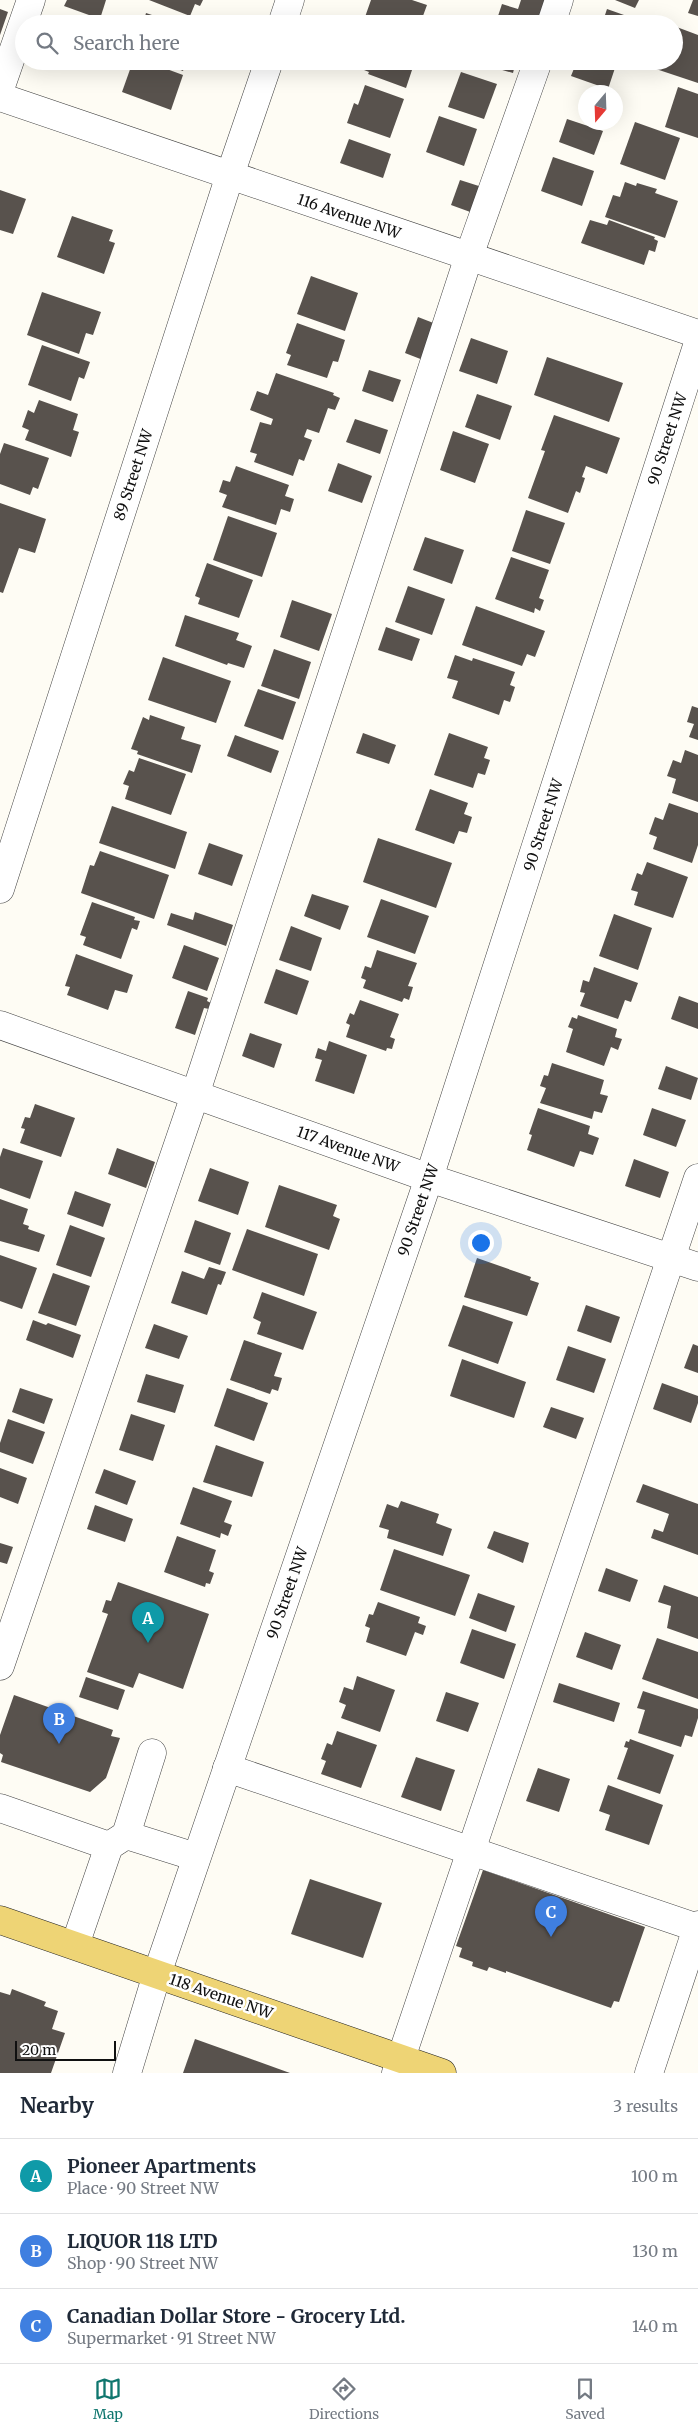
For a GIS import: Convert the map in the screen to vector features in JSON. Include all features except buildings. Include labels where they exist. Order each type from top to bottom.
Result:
[{"type":"main road","name":"118 Avenue NW","points":[[0,1920],[157,1974],[398,2066],[442,2073]]},
{"type":"street","points":[[26,15],[31,0]]},
{"type":"street","points":[[285,15],[290,0]]},
{"type":"street","points":[[554,15],[559,0]]},
{"type":"street","points":[[0,89],[15,46]]},
{"type":"street","name":"89 Street NW","points":[[0,889],[230,175],[266,70]]},
{"type":"street","points":[[0,1666],[195,1095],[469,256],[535,70]]},
{"type":"street","name":"116 Avenue NW","points":[[0,97],[698,334]]},
{"type":"street","name":"90 Street NW","points":[[127,2073],[157,1974],[196,1858],[429,1178],[698,343]]},
{"type":"street","name":"117 Avenue NW","points":[[0,1025],[429,1178],[698,1266]]},
{"type":"street","points":[[398,2066],[698,1178]]},
{"type":"street","points":[[75,1945],[152,1753]]},
{"type":"street","points":[[227,1768],[698,1927],[649,2073]]},
{"type":"street","points":[[0,1808],[118,1840],[196,1858]]},
{"type":"place","name":"Pioneer Apartments","points":[[148,1643]]},
{"type":"place","name":"LIQUOR 118 LTD","points":[[59,1744]]},
{"type":"place","name":"Canadian Dollar Store - Grocery Ltd.","points":[[551,1937]]}]
